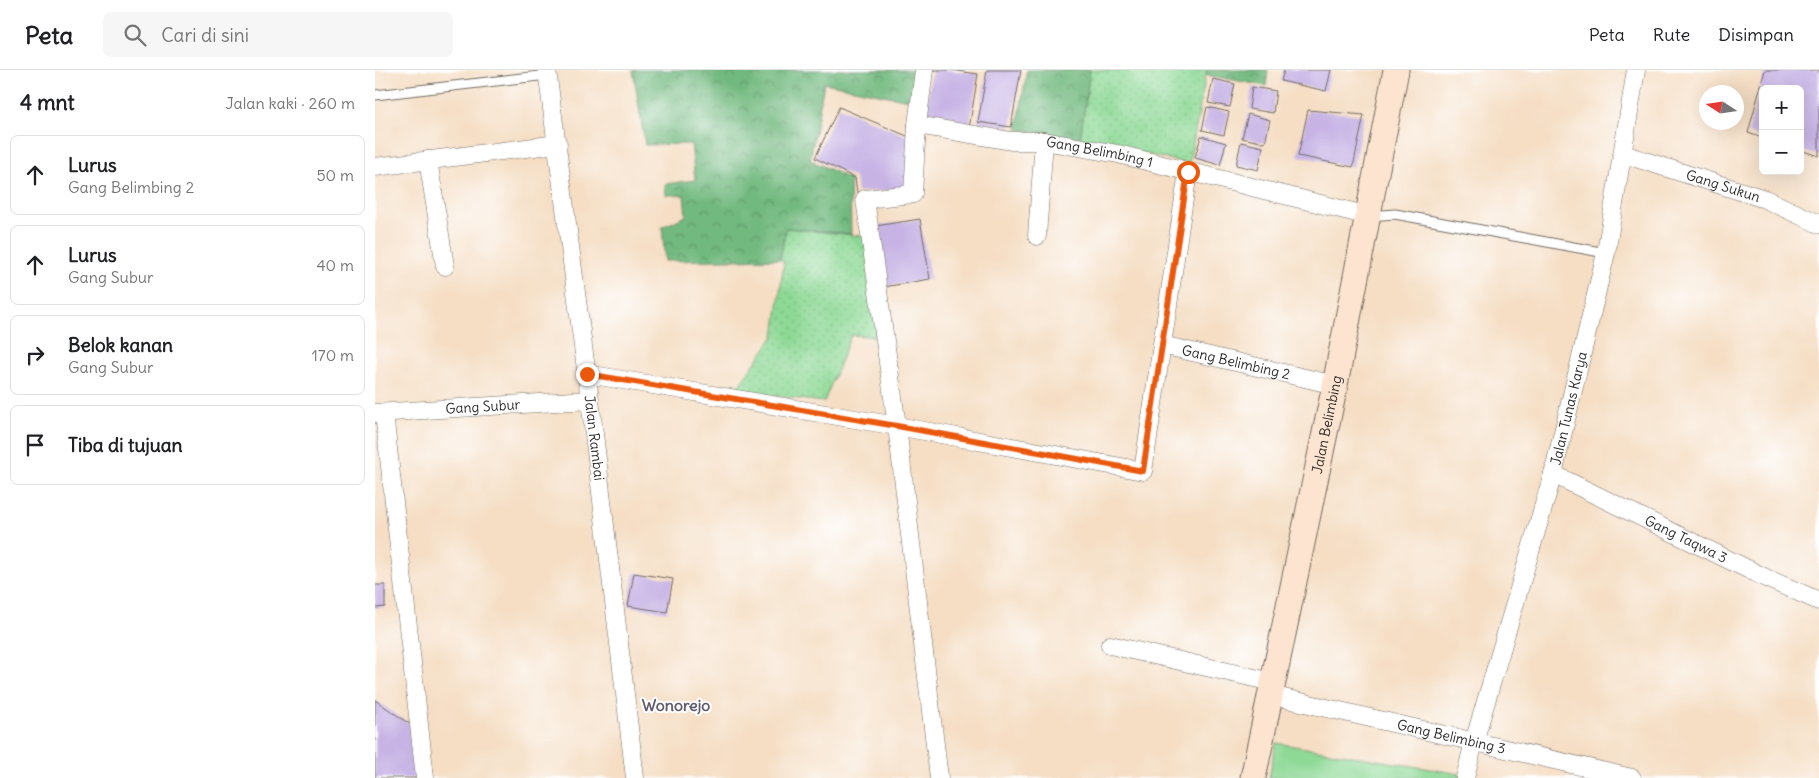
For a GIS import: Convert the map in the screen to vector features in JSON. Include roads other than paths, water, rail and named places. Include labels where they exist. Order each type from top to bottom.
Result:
[{"type":"street","points":[[925,70],[917,125],[913,194],[865,198],[897,426],[939,778]]},
{"type":"street","name":"Jalan Belimbing","points":[[1253,778],[1335,385],[1396,70]]},
{"type":"street","name":"Jalan Tunas Karya","points":[[1465,778],[1553,474],[1607,253],[1636,70]]},
{"type":"street","name":"Jalan Rambai","points":[[548,72],[587,374],[635,778]]},
{"type":"street","name":"Gang Belimbing 1","points":[[917,125],[1011,140],[1044,141],[1118,154],[1369,216]]},
{"type":"street","points":[[1037,236],[1044,141]]},
{"type":"street","points":[[375,167],[558,144]]},
{"type":"street","name":"Gang Sukun","points":[[1623,154],[1765,199],[1819,224]]},
{"type":"street","points":[[428,160],[445,266]]},
{"type":"street","points":[[587,374],[897,426],[1143,471],[1188,172]]},
{"type":"street","name":"Gang Belimbing 2","points":[[1162,345],[1335,385]]},
{"type":"street","name":"Gang Subur","points":[[380,413],[590,400]]},
{"type":"street","points":[[380,413],[425,778]]},
{"type":"street","name":"Gang Taqwa 3","points":[[1553,474],[1768,579],[1819,601]]},
{"type":"street","name":"Gang Belimbing 3","points":[[1110,645],[1474,742],[1605,775],[1632,778]]},
{"type":"lane","points":[[375,94],[548,72]]},
{"type":"lane","points":[[1369,216],[1395,214],[1607,253]]},
{"type":"district","name":"Wonorejo","points":[[676,705]]}]
